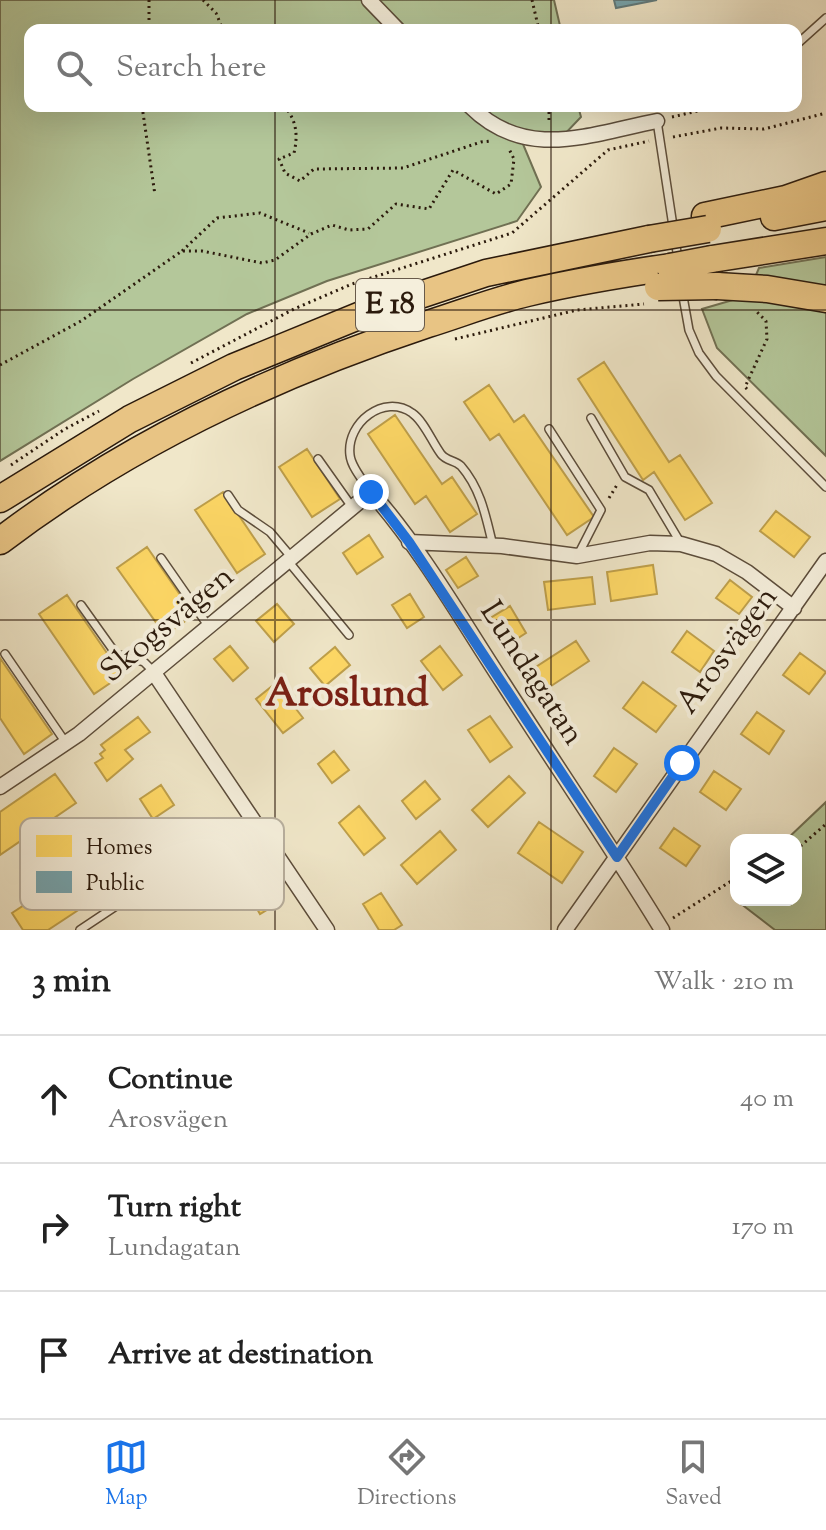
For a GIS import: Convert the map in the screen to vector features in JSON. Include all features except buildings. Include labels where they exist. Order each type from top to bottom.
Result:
[{"type":"highway","name":"E 18","points":[[706,222],[826,185]]},
{"type":"highway","name":"E 18","points":[[0,499],[130,419],[207,381],[366,313],[486,273],[581,252],[610,235],[647,234],[706,222],[826,207]]},
{"type":"highway","name":"E 18","points":[[653,287],[712,259],[826,241]]},
{"type":"highway","name":"E 18","points":[[0,541],[99,474],[253,392],[361,346],[524,293],[717,286],[767,289],[826,299]]},
{"type":"street","points":[[369,0],[392,24]]},
{"type":"street","points":[[476,112],[511,135],[550,141],[657,121]]},
{"type":"street","name":"Skogsvägen","points":[[0,787],[66,743],[154,673],[368,494]]},
{"type":"street","name":"Lundagatan","points":[[368,494],[409,542],[617,857],[661,929]]},
{"type":"street","points":[[409,542],[493,546],[577,556],[650,543],[681,544],[716,554],[747,572],[794,608]]},
{"type":"street","name":"Arosvägen","points":[[565,930],[826,561]]},
{"type":"street","points":[[154,673],[252,818]]},
{"type":"street","points":[[284,866],[327,930]]},
{"type":"lane","points":[[802,40],[826,18]]},
{"type":"lane","points":[[657,121],[684,305],[689,330],[699,353],[716,376],[826,487]]},
{"type":"lane","points":[[368,494],[350,458],[355,428],[371,412],[393,405],[413,413],[444,458],[459,463],[482,499],[493,546]]},
{"type":"lane","points":[[591,418],[623,474],[649,490],[681,544]]},
{"type":"lane","points":[[549,429],[601,510],[577,556]]},
{"type":"lane","points":[[318,459],[352,507]]},
{"type":"lane","points":[[228,495],[238,510],[270,532],[349,635]]},
{"type":"lane","points":[[161,558],[209,627]]},
{"type":"lane","points":[[81,605],[116,654],[144,662],[154,673]]},
{"type":"lane","points":[[5,654],[66,743]]},
{"type":"lane","points":[[80,930],[110,910]]},
{"type":"path","points":[[149,0],[149,24]]},
{"type":"path","points":[[203,0],[216,13],[221,24]]},
{"type":"path","points":[[532,0],[538,24]]},
{"type":"path","points":[[143,112],[155,195]]},
{"type":"path","points":[[289,112],[297,138],[294,153],[279,159],[285,173],[300,181],[314,169],[403,168],[492,140]]},
{"type":"path","points":[[657,121],[694,112]]},
{"type":"path","points":[[182,251],[202,251],[262,263],[275,260],[311,234],[332,225],[349,230],[368,229],[396,204],[429,209],[453,170],[496,194],[511,184],[514,159],[503,139]]},
{"type":"path","points":[[0,365],[81,321],[182,251],[217,218],[260,213],[311,234]]},
{"type":"path","points":[[455,340],[577,310],[653,287]]},
{"type":"path","points":[[745,387],[767,339],[766,321],[754,310]]},
{"type":"path","points":[[601,510],[623,474]]},
{"type":"path","points":[[802,845],[826,824]]},
{"type":"path","points":[[661,929],[730,882]]},
{"type":"green space","points":[[0,0],[554,0],[560,24],[24,24],[24,112],[580,112],[581,117],[561,138],[520,137],[541,187],[517,221],[327,281],[247,314],[133,379],[0,461]]},
{"type":"green space","points":[[826,257],[826,288],[756,275],[759,268]]},
{"type":"green space","points":[[743,297],[826,308],[826,456],[717,348],[702,309]]},
{"type":"green space","points":[[826,802],[826,930],[775,930],[744,906],[802,906],[802,834],[792,834]]},
{"type":"district","name":"Aroslund","points":[[347,695]]},
{"type":"route","points":[[371,492],[389,512],[617,857],[682,763]]}]
